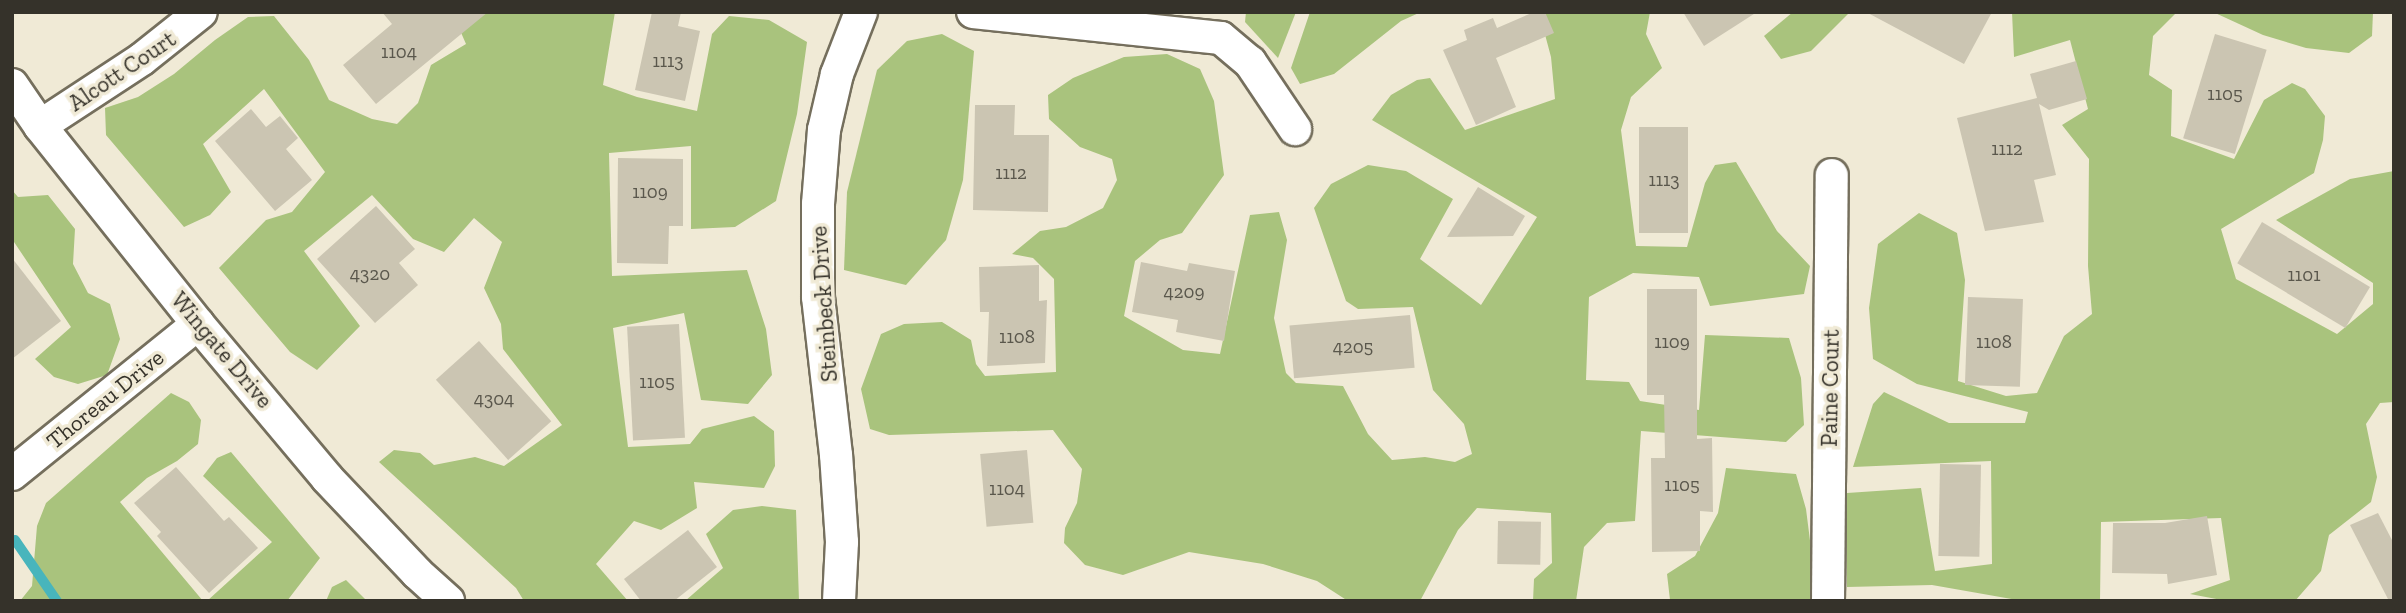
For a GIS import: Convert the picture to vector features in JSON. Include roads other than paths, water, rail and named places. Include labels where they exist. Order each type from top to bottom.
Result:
[{"type":"street","name":"Alcott Court","points":[[40,125],[142,59],[201,12]]},
{"type":"street","name":"Steinbeck Drive","points":[[839,601],[842,541],[836,455],[818,297],[818,204],[824,130],[837,74],[861,12]]},
{"type":"street","points":[[973,12],[1221,38],[1250,62],[1295,129]]},
{"type":"street","name":"Wingate Drive","points":[[12,85],[40,125],[198,324],[327,478],[417,573],[448,601]]},
{"type":"street","name":"Paine Court","points":[[1828,601],[1832,175]]},
{"type":"street","name":"Thoreau Drive","points":[[12,474],[198,324]]},
{"type":"waterway","points":[[15,540],[57,601]]}]
